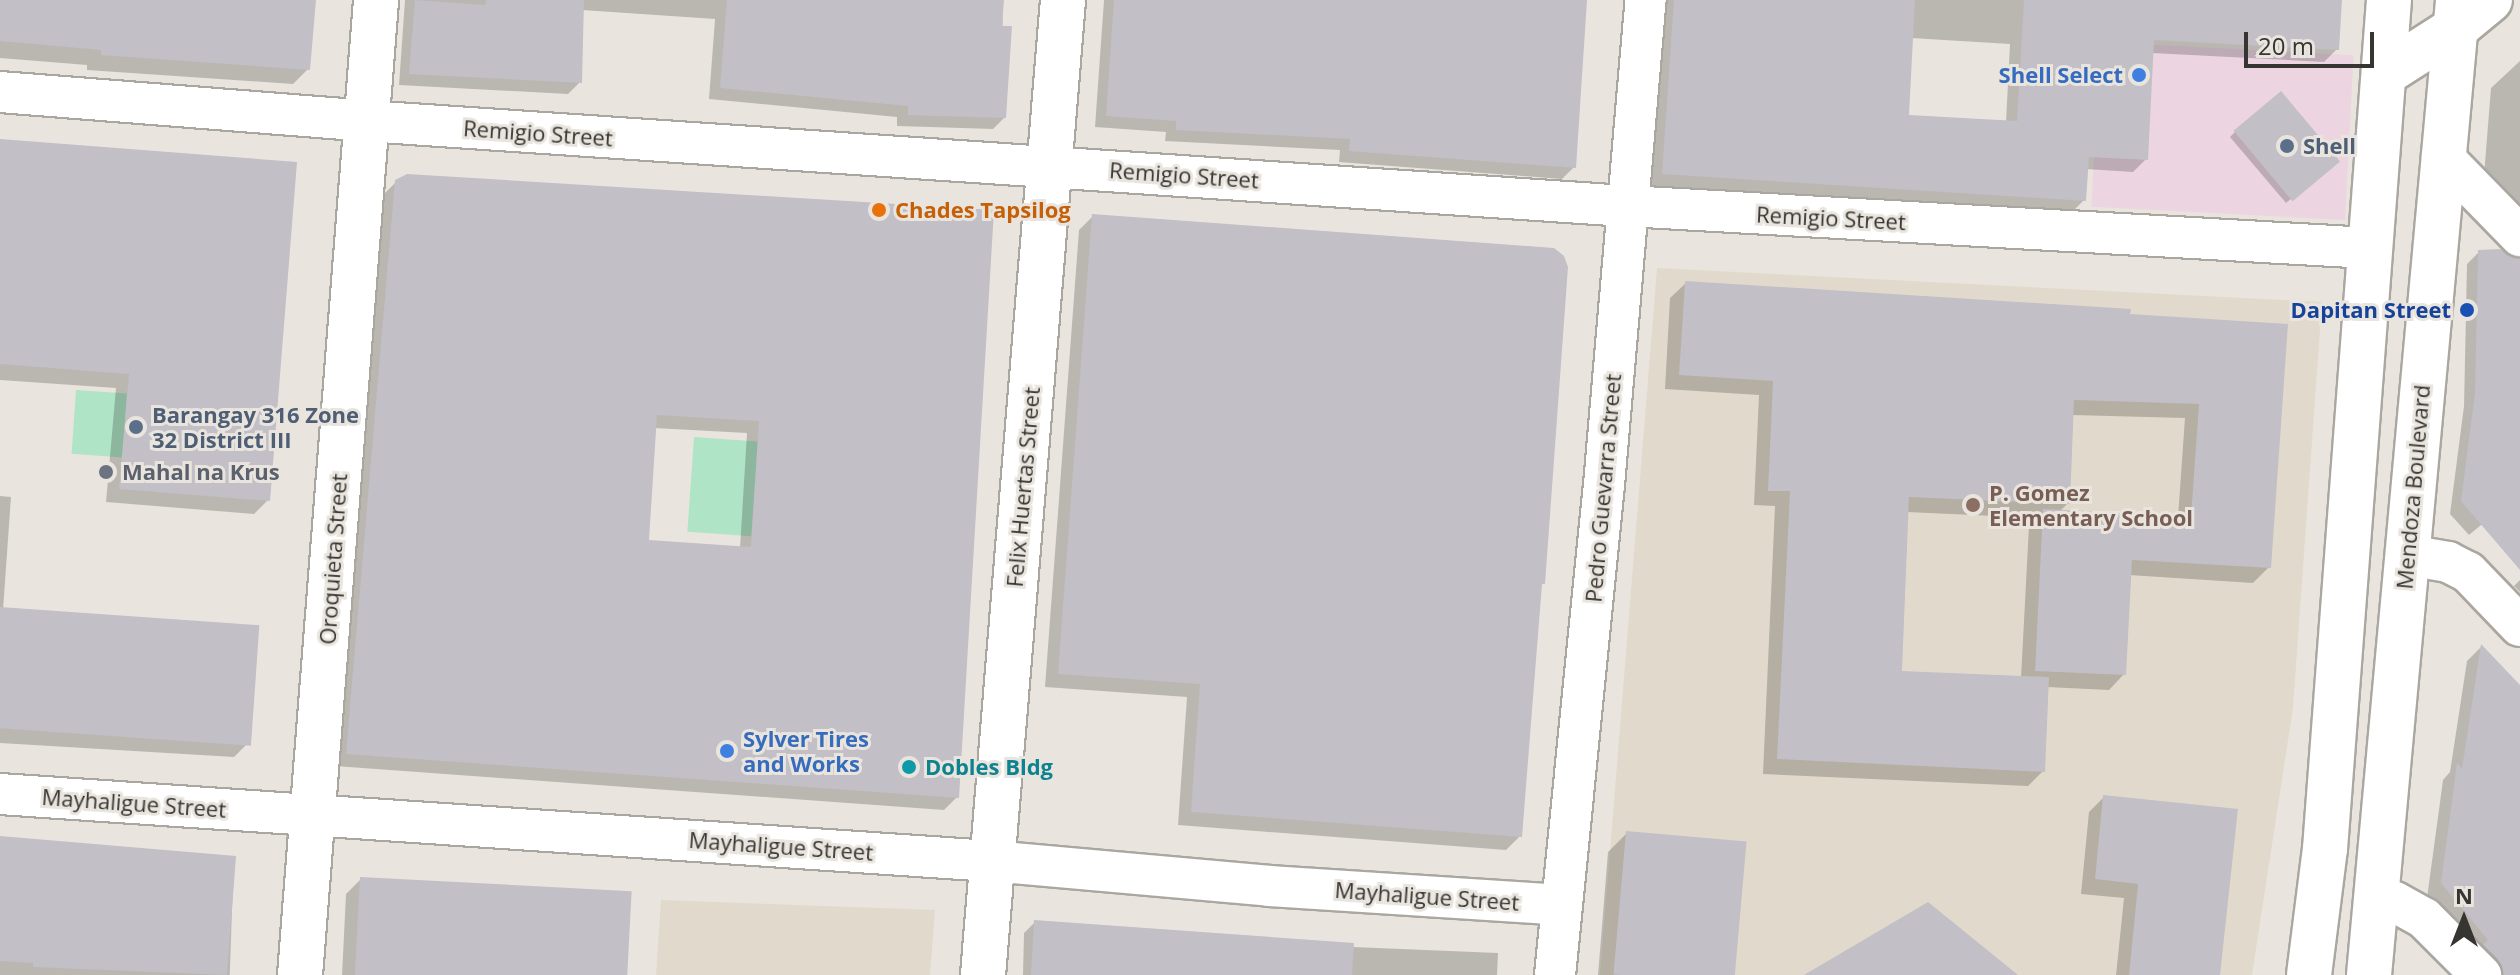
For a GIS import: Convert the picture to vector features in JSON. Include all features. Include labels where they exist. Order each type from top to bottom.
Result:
[{"type":"street","name":"Oroquieta Street","points":[[300,975],[376,0]]},
{"type":"street","name":"Felix Huertas Street","points":[[983,975],[1063,0]]},
{"type":"street","name":"Pedro Guevarra Street","points":[[1555,975],[1604,485],[1646,0]]},
{"type":"street","points":[[2309,975],[2325,849],[2389,0]]},
{"type":"street","points":[[2384,74],[2457,14],[2490,0]]},
{"type":"street","name":"Mendoza Boulevard","points":[[2369,975],[2457,14]]},
{"type":"street","name":"Remigio Street","points":[[0,92],[366,121],[1627,206],[2369,248]]},
{"type":"street","points":[[2442,156],[2520,236]]},
{"type":"street","points":[[2407,555],[2448,562],[2468,572],[2520,626]]},
{"type":"street","name":"Mayhaligue Street","points":[[0,794],[991,861],[1286,887],[1561,905]]},
{"type":"street","points":[[2376,900],[2395,902],[2417,913],[2481,975]]},
{"type":"shaded area","points":[[2100,42],[2354,55],[2345,220],[2091,207]]},
{"type":"shaded area","name":"P. Gomez Elementary School","points":[[1657,268],[2322,302],[2293,708],[2252,975],[1600,975]]},
{"type":"shaded area","points":[[661,900],[935,910],[930,975],[656,975]]},
{"type":"green space","points":[[76,390],[127,394],[122,457],[72,454]]},
{"type":"green space","points":[[694,437],[758,441],[751,536],[687,532]]},
{"type":"building","points":[[0,0],[316,0],[310,70],[101,55],[101,50],[0,41]]},
{"type":"building","points":[[415,0],[485,5],[486,0],[584,0],[582,83],[409,74]]},
{"type":"building","points":[[727,0],[1004,0],[1002,26],[1012,26],[1006,118],[908,115],[908,106],[720,88]]},
{"type":"building","points":[[1114,0],[1587,0],[1576,168],[1349,151],[1350,139],[1176,130],[1176,121],[1106,116]]},
{"type":"building","points":[[1674,0],[1915,0],[1909,115],[2017,121],[2024,0],[2342,0],[2339,50],[2154,40],[2148,160],[2089,157],[2086,201],[1662,174]]},
{"type":"building","name":"Shell","points":[[2281,91],[2340,161],[2293,201],[2234,131]]},
{"type":"building","points":[[0,139],[297,162],[270,501],[119,489],[129,374],[0,364]]},
{"type":"building","points":[[407,174],[994,210],[959,798],[346,754],[395,180]],"holes":[[[657,415],[759,421],[751,547],[649,540]]]},
{"type":"building","points":[[1092,214],[1554,248],[1564,256],[1568,267],[1545,584],[1542,584],[1522,837],[1191,812],[1200,684],[1058,674]]},
{"type":"building","points":[[2500,249],[2520,258],[2520,570],[2461,501],[2475,393],[2478,250]]},
{"type":"building","points":[[1685,281],[2131,309],[2130,314],[2288,324],[2271,568],[2132,560],[2126,675],[2035,671],[2043,509],[2191,516],[2199,404],[2074,400],[2070,504],[1909,497],[1902,671],[2049,677],[2045,772],[1777,759],[1790,491],[1768,491],[1773,381],[1679,375]]},
{"type":"building","points":[[0,607],[259,625],[251,746],[0,728]]},
{"type":"building","points":[[2481,644],[2520,685],[2520,975],[2503,975],[2498,959],[2483,945],[2488,940],[2441,883],[2457,763],[2462,769]]},
{"type":"building","points":[[2103,795],[2238,809],[2220,975],[2129,975],[2138,884],[2095,879]]},
{"type":"building","points":[[1626,831],[1747,842],[1735,975],[1613,974]]},
{"type":"building","points":[[0,836],[236,856],[227,975],[33,967],[33,963],[0,961]]},
{"type":"building","points":[[360,877],[632,891],[627,975],[355,975]]},
{"type":"building","points":[[1928,902],[2018,975],[1804,975]]},
{"type":"building","points":[[1034,920],[1354,943],[1352,975],[1031,975]]},
{"type":"place","name":"Shell Select","points":[[2139,75]]},
{"type":"place","name":"Shell","points":[[2287,146]]},
{"type":"place","name":"Chades Tapsilog","points":[[879,210]]},
{"type":"place","name":"Dapitan Street","points":[[2467,310]]},
{"type":"place","name":"Barangay 316 Zone 32 District III","points":[[136,427]]},
{"type":"place","name":"Mahal na Krus","points":[[106,472]]},
{"type":"place","name":"P. Gomez Elementary School","points":[[1973,505]]},
{"type":"place","name":"Sylver Tires and Works","points":[[727,751]]},
{"type":"place","name":"Dobles Bldg","points":[[909,767]]}]
